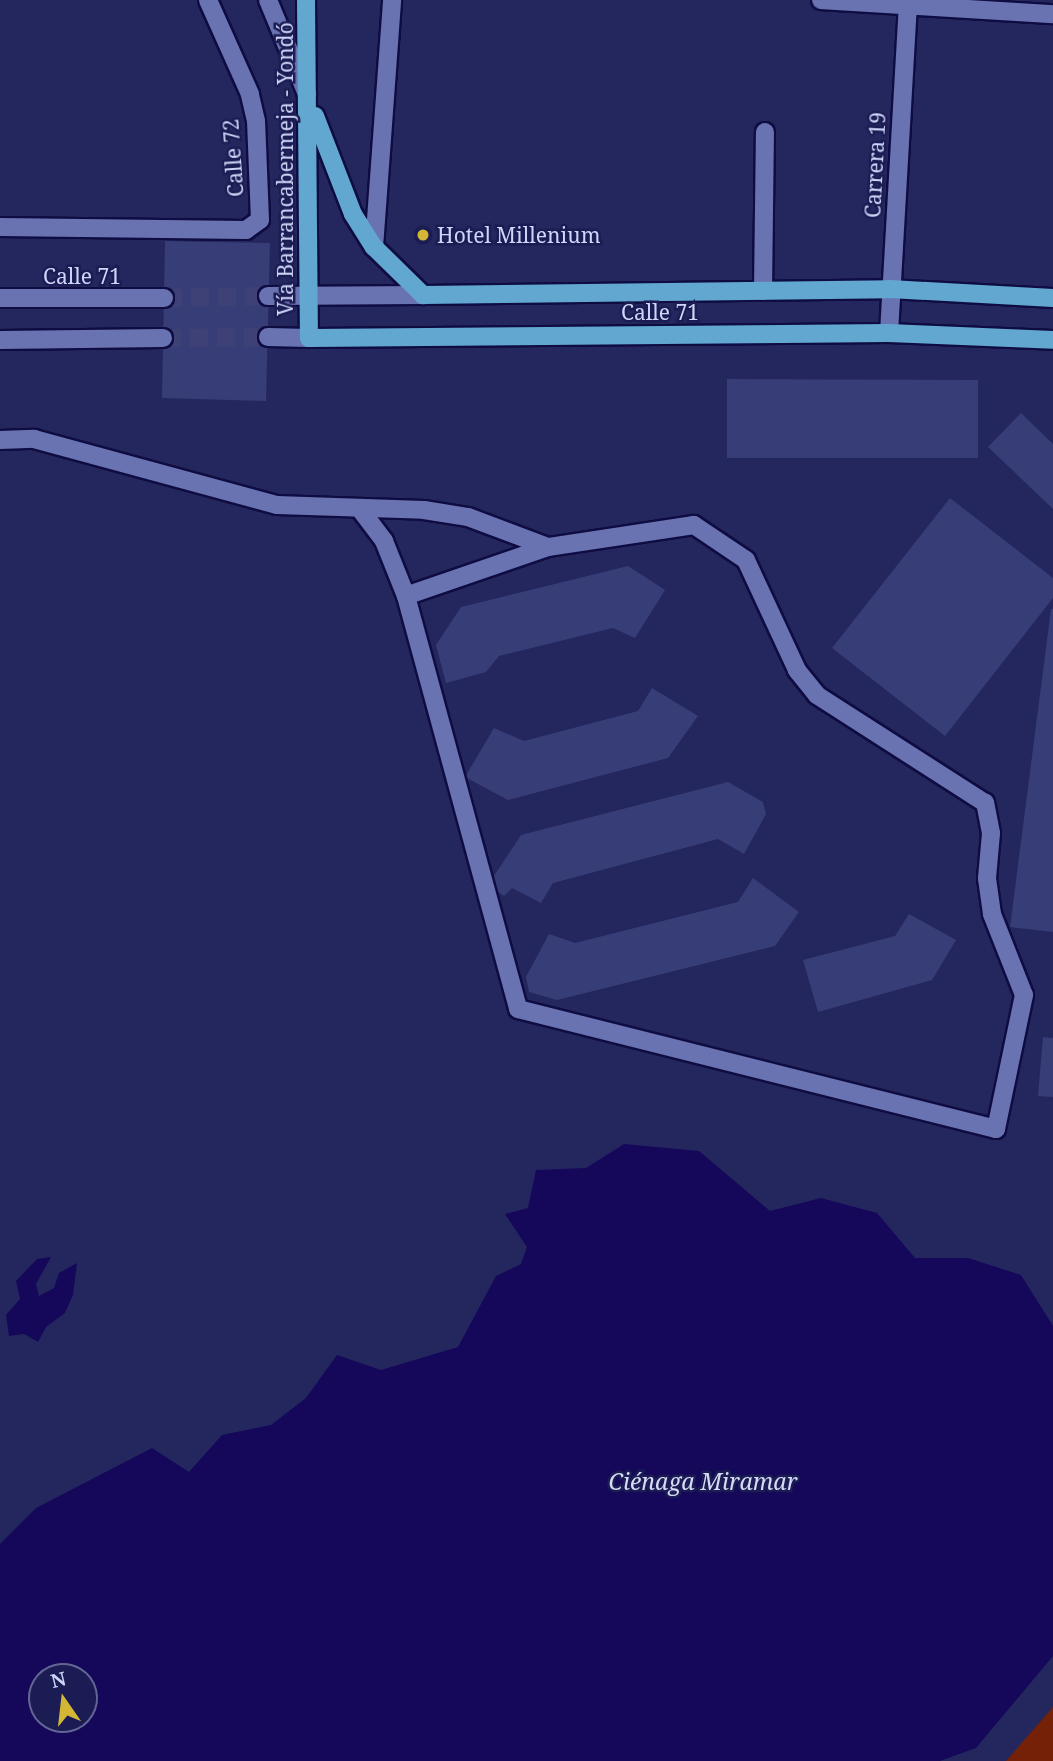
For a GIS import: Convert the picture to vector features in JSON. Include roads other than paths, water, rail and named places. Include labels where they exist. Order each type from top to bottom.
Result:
[{"type":"main road","name":"Vía Barrancabermeja - Yondó","points":[[306,0],[310,102],[309,338]]},
{"type":"main road","points":[[310,102],[353,214],[374,247],[423,295]]},
{"type":"main road","name":"Calle 71","points":[[423,295],[890,289],[1053,298]]},
{"type":"main road","name":"Calle 71","points":[[309,338],[889,333],[1053,340]]},
{"type":"street","name":"Calle 72","points":[[0,228],[246,230],[260,220],[256,121],[250,94],[208,0]]},
{"type":"street","points":[[268,0],[310,102]]},
{"type":"street","points":[[374,247],[391,0]]},
{"type":"street","points":[[821,0],[908,2],[1053,14]]},
{"type":"street","name":"Carrera 19","points":[[889,333],[908,2]]},
{"type":"street","points":[[763,291],[765,132]]},
{"type":"street","name":"Calle 71","points":[[268,296],[423,295]]},
{"type":"street","name":"Calle 71","points":[[0,298],[164,298]]},
{"type":"street","points":[[0,340],[163,338]]},
{"type":"street","name":"Calle 71","points":[[268,338],[309,338]]},
{"type":"street","points":[[0,440],[34,439],[277,505],[424,510],[468,517],[548,547]]},
{"type":"street","points":[[360,509],[384,541],[406,596],[519,1009],[996,1129],[1024,995],[992,914],[987,878],[991,833],[985,803],[817,695],[797,670],[746,560],[719,539],[694,525],[548,547],[406,596]]},
{"type":"water","name":"Ciénaga Miramar","points":[[624,1144],[699,1151],[770,1211],[821,1198],[877,1213],[915,1258],[968,1258],[1021,1275],[1053,1326],[1053,1656],[976,1748],[940,1761],[0,1761],[0,1544],[36,1508],[152,1448],[189,1472],[222,1435],[271,1425],[306,1398],[337,1355],[381,1370],[458,1347],[496,1276],[521,1264],[527,1247],[505,1214],[528,1208],[536,1170],[586,1168]]},
{"type":"water","points":[[51,1257],[36,1284],[39,1296],[54,1288],[59,1273],[77,1263],[73,1295],[65,1313],[46,1327],[38,1342],[24,1334],[9,1336],[6,1315],[20,1299],[16,1281],[37,1259]]},
{"type":"tunnel","points":[[164,298],[268,296]]},
{"type":"tunnel","points":[[163,338],[268,337]]},
{"type":"place","name":"Hotel Millenium","points":[[423,235]]}]
